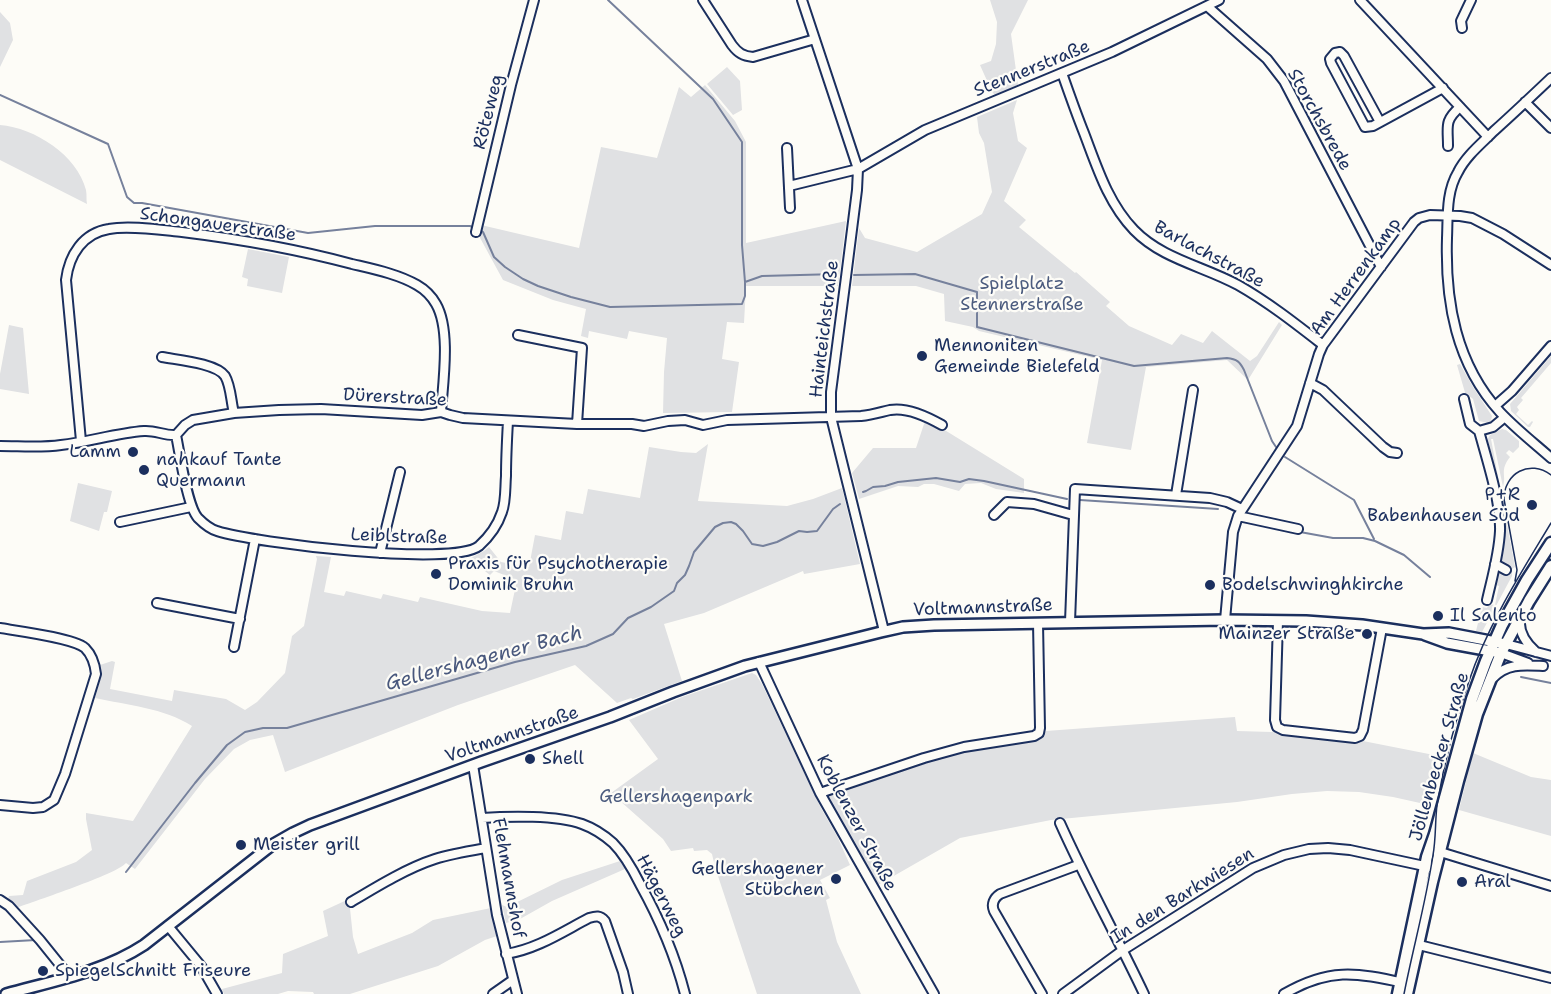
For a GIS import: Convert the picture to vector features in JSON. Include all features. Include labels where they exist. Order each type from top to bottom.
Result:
[{"type":"main road","name":"Jöllenbecker Straße","points":[[1435,850],[1437,828],[1472,699],[1492,646],[1519,594],[1551,543]]},
{"type":"main road","name":"Jöllenbecker Straße","points":[[1398,994],[1406,987],[1413,944],[1435,850],[1477,714],[1487,687],[1521,615],[1551,566]]},
{"type":"street","name":"Röteweg","points":[[476,230],[534,0]]},
{"type":"street","points":[[703,0],[736,51],[744,56],[753,57],[815,39]]},
{"type":"street","name":"Hainteichstraße","points":[[802,0],[858,169],[831,392],[831,417],[884,631]]},
{"type":"street","name":"Stennerstraße","points":[[858,169],[925,130],[1118,50],[1219,0]]},
{"type":"street","points":[[1360,0],[1488,137]]},
{"type":"street","points":[[1462,28],[1461,21],[1471,0]]},
{"type":"street","name":"Storchsbrede","points":[[1207,6],[1268,59],[1284,81],[1381,267]]},
{"type":"street","points":[[1380,122],[1344,56],[1340,52],[1335,53],[1330,59],[1331,63],[1365,127],[1369,128],[1443,88]]},
{"type":"street","name":"Barlachstraße","points":[[1062,73],[1102,183],[1132,228],[1143,239],[1167,254],[1235,284],[1254,295],[1323,345]]},
{"type":"street","points":[[1551,78],[1488,137],[1465,161],[1455,177],[1449,199],[1447,270],[1453,320],[1461,348],[1477,380],[1505,417],[1551,458]]},
{"type":"street","points":[[1526,102],[1551,128]]},
{"type":"street","points":[[1448,146],[1448,119],[1460,107]]},
{"type":"street","points":[[787,148],[790,208]]},
{"type":"street","points":[[789,186],[858,169]]},
{"type":"street","name":"Am Herrenkamp","points":[[1225,620],[1232,541],[1240,512],[1292,435],[1302,413],[1323,345],[1411,226],[1419,218],[1430,215],[1472,218],[1503,234],[1551,265]]},
{"type":"street","name":"Schongauerstraße","points":[[81,441],[66,280],[71,259],[83,241],[108,229],[182,232],[300,251],[377,270],[417,286],[436,303],[443,324],[444,360],[441,412]]},
{"type":"street","points":[[518,335],[582,348],[577,424]]},
{"type":"street","points":[[1495,406],[1512,391],[1551,346]]},
{"type":"street","points":[[162,357],[219,370],[227,379],[234,413]]},
{"type":"street","points":[[1310,382],[1323,390],[1383,447],[1390,452],[1397,453]]},
{"type":"street","points":[[1193,390],[1176,495],[1227,502],[1240,512],[1298,529]]},
{"type":"street","points":[[1464,399],[1470,424],[1479,431],[1500,523],[1495,564],[1487,600]]},
{"type":"street","name":"Dürerstraße","points":[[176,435],[185,424],[193,420],[234,413],[301,409],[422,415],[441,412],[463,418],[644,426],[661,421],[685,420],[703,425],[727,420],[861,416],[893,409],[922,415],[942,425]]},
{"type":"street","points":[[1479,431],[1492,427],[1505,417]]},
{"type":"street","name":"Leiblstraße","points":[[191,507],[199,519],[215,531],[255,539],[321,548],[381,552],[451,554],[469,551],[487,538],[497,524],[502,511],[508,421]]},
{"type":"street","points":[[0,446],[47,446],[145,431],[176,435],[191,507],[120,522]]},
{"type":"street","points":[[381,552],[400,472]]},
{"type":"street","name":"Voltmannstraße","points":[[1070,622],[1075,489],[1176,495]]},
{"type":"street","points":[[994,515],[1007,502],[1034,504],[1073,514]]},
{"type":"street","points":[[234,647],[255,539]]},
{"type":"street","points":[[1495,564],[1506,570]]},
{"type":"street","points":[[157,603],[240,619]]},
{"type":"street","points":[[1521,615],[1520,629],[1537,653]]},
{"type":"street","points":[[1278,621],[1275,720],[1277,727],[1283,730],[1355,738],[1360,736],[1362,730],[1382,628]]},
{"type":"street","name":"Voltmannstraße","points":[[9,994],[93,970],[122,958],[144,945],[267,849],[310,825],[473,765],[566,734],[683,688],[759,662],[884,631],[934,624],[1278,621],[1335,623],[1423,634],[1449,633],[1504,649]]},
{"type":"street","points":[[820,793],[964,747],[1034,736],[1039,733],[1038,623]]},
{"type":"street","points":[[0,628],[80,644],[92,658],[96,674],[65,774],[54,801],[43,807],[33,808],[0,805]]},
{"type":"street","points":[[1504,649],[1551,656]]},
{"type":"street","points":[[1504,649],[1547,667]]},
{"type":"street","name":"Koblenzer Straße","points":[[759,662],[820,793],[934,994]]},
{"type":"street","points":[[1487,687],[1499,672],[1509,667],[1523,665],[1547,667]]},
{"type":"street","name":"Flehmannshof","points":[[473,765],[497,915],[518,994]]},
{"type":"street","name":"Hägerweg","points":[[482,818],[569,820],[592,828],[613,843],[635,875],[661,924],[685,994]]},
{"type":"street","points":[[1060,823],[1078,865],[1124,950],[1144,994]]},
{"type":"street","points":[[351,902],[429,861],[486,848]]},
{"type":"street","name":"In den Barkwiesen","points":[[1063,994],[1124,950],[1253,868],[1284,855],[1309,849],[1328,848],[1350,850],[1431,867]]},
{"type":"street","points":[[1435,850],[1551,886]]},
{"type":"street","points":[[1042,994],[994,911],[993,900],[1000,894],[1078,865]]},
{"type":"street","points":[[0,900],[9,906],[40,940],[69,976]]},
{"type":"street","points":[[506,954],[534,947],[589,918],[601,917],[605,921],[618,956],[628,994]]},
{"type":"street","points":[[168,926],[201,966],[217,994]]},
{"type":"street","points":[[1413,944],[1551,978]]},
{"type":"street","points":[[1284,994],[1316,978],[1341,974],[1370,975],[1406,987]]},
{"type":"street","points":[[493,994],[513,980]]},
{"type":"green space","points":[[990,0],[1028,0],[1011,34],[1018,85],[995,95],[980,65],[991,61],[996,44],[997,22]]},
{"type":"green space","points":[[0,12],[10,23],[13,40],[0,67]]},
{"type":"green space","points":[[727,67],[740,81],[742,110],[733,115],[707,84]]},
{"type":"green space","points":[[705,85],[735,121],[746,142],[746,243],[846,221],[838,286],[746,286],[744,323],[727,322],[722,359],[739,362],[732,412],[663,413],[667,338],[629,331],[627,339],[589,331],[588,338],[581,336],[586,309],[553,300],[503,280],[479,236],[481,225],[579,248],[601,147],[657,158],[679,87],[691,97]]},
{"type":"green space","name":"Spielplatz Stennerstraße","points":[[1017,100],[1013,113],[1018,141],[1027,148],[1004,201],[1026,220],[1019,227],[1110,302],[1106,306],[1129,326],[1172,345],[1181,334],[1203,343],[1212,331],[1250,361],[1257,356],[1279,322],[1282,325],[1248,380],[1227,360],[1146,367],[1131,450],[1087,443],[1102,360],[945,321],[944,294],[916,286],[852,286],[859,228],[865,238],[917,252],[982,214],[992,192],[977,117]]},
{"type":"green space","points":[[0,125],[27,132],[53,145],[74,166],[81,177],[86,190],[87,204],[0,160]]},
{"type":"green space","points":[[248,249],[289,257],[282,293],[247,286],[248,279],[242,277]]},
{"type":"green space","points":[[9,325],[23,328],[29,394],[0,389],[0,374]]},
{"type":"green space","points":[[1551,356],[1551,363],[1521,398],[1523,400],[1517,407],[1519,410],[1516,414],[1528,425],[1533,422],[1528,427],[1511,411],[1510,404]]},
{"type":"green space","points":[[1460,364],[1492,416],[1488,423],[1479,421],[1473,399],[1466,396],[1457,365]]},
{"type":"green space","points":[[925,421],[943,429],[1024,479],[1024,493],[996,489],[981,483],[965,484],[959,491],[934,484],[924,484],[918,487],[898,486],[859,499],[852,473],[873,448],[916,448]]},
{"type":"green space","points":[[1502,429],[1519,441],[1519,447],[1513,453],[1509,450],[1506,453],[1510,457],[1504,469],[1503,487],[1493,439],[1491,439],[1515,567],[1482,632],[1476,631],[1482,607],[1487,608],[1489,604],[1495,605],[1499,586],[1493,584],[1495,578],[1500,573],[1508,574],[1510,569],[1500,563],[1505,531],[1486,442],[1490,435]]},
{"type":"green space","points":[[708,444],[698,501],[787,506],[842,488],[860,564],[804,574],[803,571],[704,613],[664,624],[682,681],[633,699],[617,703],[575,665],[458,705],[285,772],[273,735],[250,740],[234,749],[205,779],[135,869],[126,863],[108,874],[16,908],[8,899],[9,896],[23,895],[27,881],[76,862],[92,850],[86,813],[133,821],[192,726],[157,711],[95,698],[101,676],[100,665],[115,662],[110,689],[172,701],[174,690],[226,699],[245,710],[257,702],[285,673],[292,636],[304,626],[316,556],[331,557],[324,592],[344,596],[346,591],[381,599],[383,594],[418,602],[420,597],[482,611],[510,613],[517,580],[494,571],[490,575],[469,559],[489,547],[501,562],[529,567],[535,535],[561,540],[566,511],[583,514],[588,489],[640,498],[649,447],[696,453]]},
{"type":"green space","points":[[78,483],[112,491],[99,531],[70,521]]},
{"type":"green space","name":"Gellershagenpark","points":[[752,673],[762,684],[850,865],[820,880],[830,898],[826,900],[837,942],[861,994],[757,994],[712,854],[707,850],[694,851],[693,848],[671,851],[663,839],[611,793],[658,759],[629,720],[682,697]]},
{"type":"green space","points":[[1235,717],[1237,731],[1363,741],[1439,756],[1429,805],[1359,792],[1327,791],[1051,820],[960,838],[878,885],[827,795],[907,767],[969,750],[1035,740],[1046,731]]},
{"type":"green space","points":[[1473,753],[1531,777],[1551,780],[1551,836],[1459,810]]},
{"type":"green space","points":[[620,861],[625,869],[552,901],[520,919],[506,923],[502,905],[507,907],[562,880]]},
{"type":"green space","points":[[349,899],[353,937],[358,954],[412,933],[433,920],[491,908],[497,936],[485,940],[438,966],[350,994],[288,991],[278,994],[224,994],[222,989],[282,973],[283,954],[328,936],[323,911]]},
{"type":"waterway","points":[[608,0],[713,99],[742,142],[742,245],[745,282]]},
{"type":"waterway","points":[[0,95],[108,144],[127,197],[134,203],[308,233],[375,226],[470,226],[475,228]]},
{"type":"waterway","points":[[480,230],[494,257],[523,279],[571,297],[610,307],[742,304],[745,296],[745,282],[762,276],[838,274]]},
{"type":"waterway","points":[[854,275],[915,274],[977,292],[977,327],[1134,366],[1227,358],[1236,360],[1244,370],[1276,447]]},
{"type":"waterway","points":[[1285,457],[1354,500],[1374,539]]},
{"type":"waterway","name":"Gellershagener Bach","points":[[863,492],[873,487],[898,482],[936,478],[960,482],[969,479],[1067,499]]},
{"type":"waterway","name":"Gellershagener Bach","points":[[1080,500],[1218,509]]},
{"type":"waterway","name":"Gellershagener Bach","points":[[126,872],[227,745],[245,732],[263,728],[287,728],[515,662],[586,646],[613,634],[628,618],[651,607],[674,591],[677,583],[685,575],[694,552],[715,527],[731,522],[743,531],[752,544],[763,546],[799,531],[817,531],[833,509],[840,504]]},
{"type":"waterway","name":"Gellershagener Bach","points":[[1300,532],[1333,538],[1363,538],[1375,541],[1404,555],[1430,577]]},
{"type":"waterway","name":"Gellershagener Bach","points":[[1521,677],[1551,683]]},
{"type":"waterway","name":"Gellershagener Bach","points":[[0,942],[36,940]]},
{"type":"tram line","points":[[1515,581],[1517,570],[1504,499],[1505,490],[1508,482],[1520,471],[1535,468],[1551,475]]},
{"type":"tram line","points":[[1404,994],[1430,873],[1440,789],[1459,711],[1477,660],[1495,619],[1551,523]]},
{"type":"place","name":"Mennoniten Gemeinde Bielefeld","points":[[922,356]]},
{"type":"place","name":"Lamm","points":[[133,452]]},
{"type":"place","name":"nahkauf Tante Quermann","points":[[144,470]]},
{"type":"place","name":"P+R Babenhausen Süd","points":[[1532,505]]},
{"type":"place","name":"Praxis für Psychotherapie Dominik Bruhn","points":[[436,574]]},
{"type":"place","name":"Bodelschwinghkirche","points":[[1210,585]]},
{"type":"place","name":"Il Salento","points":[[1438,616]]},
{"type":"place","name":"Mainzer Straße","points":[[1367,634]]},
{"type":"place","name":"Shell","points":[[530,759]]},
{"type":"place","name":"Meister grill","points":[[241,845]]},
{"type":"place","name":"Gellershagener Stübchen","points":[[836,879]]},
{"type":"place","name":"Aral","points":[[1462,882]]},
{"type":"place","name":"SpiegelSchnitt Friseure","points":[[43,971]]}]
